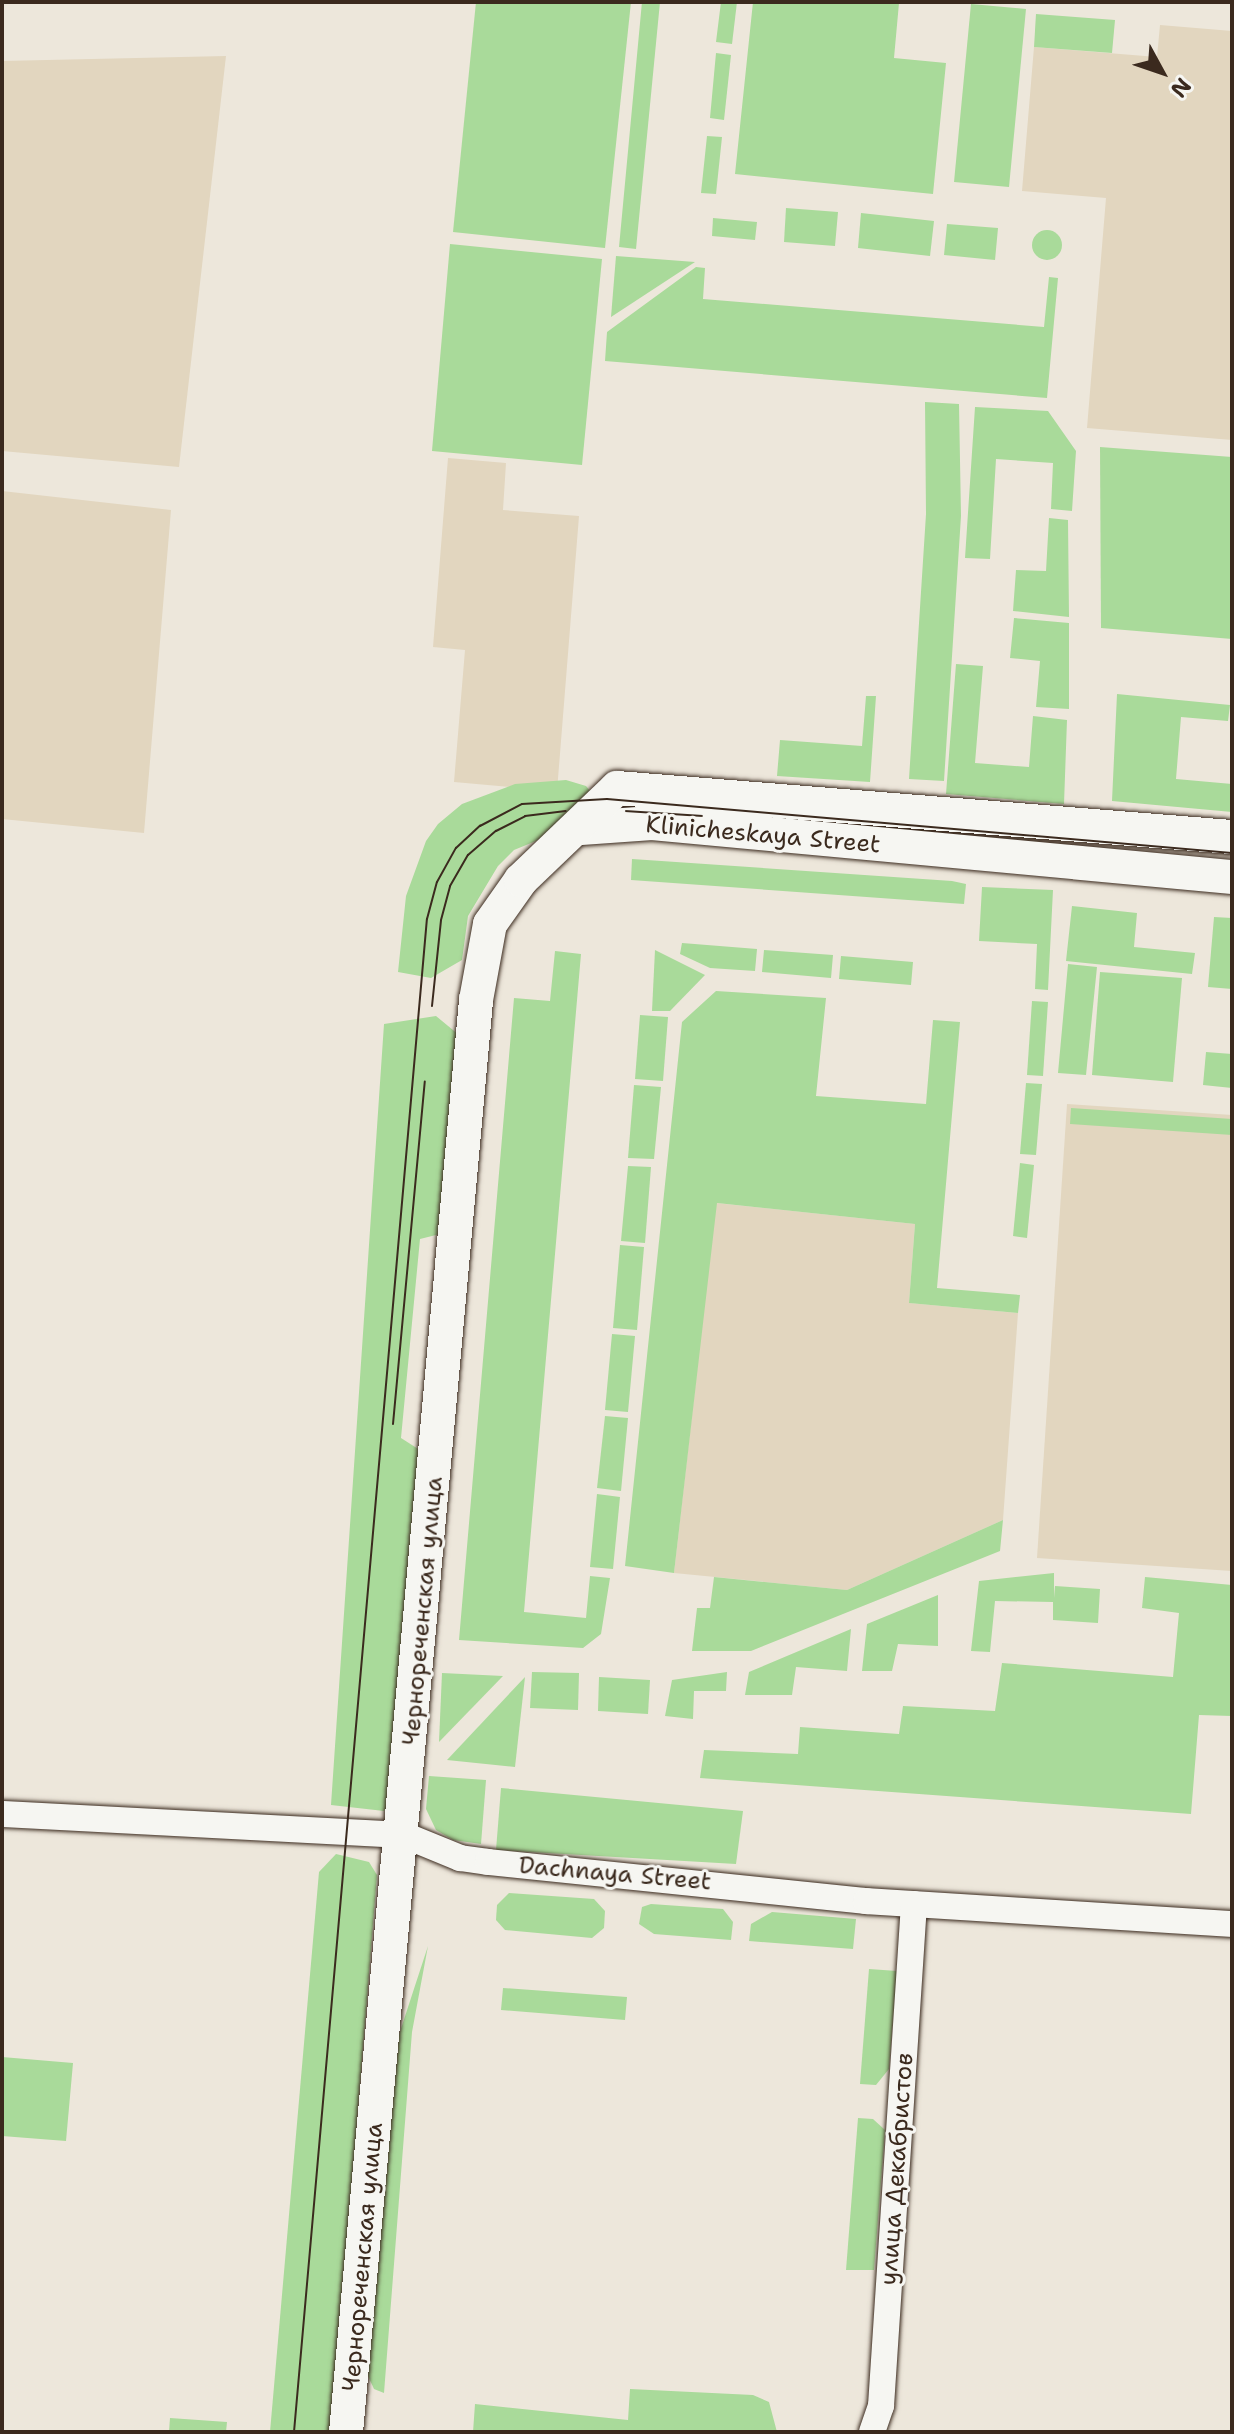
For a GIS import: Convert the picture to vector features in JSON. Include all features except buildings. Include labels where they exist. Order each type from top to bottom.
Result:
[{"type":"street","name":"Klinicheskaya Street","points":[[581,828],[617,788],[1232,837]]},
{"type":"street","name":"Klinicheskaya Street","points":[[581,828],[652,823],[1232,877]]},
{"type":"street","name":"Чернореченская улица","points":[[346,2432],[404,1835],[483,951],[490,924],[521,880],[581,828]]},
{"type":"street","name":"Dachnaya Street","points":[[2,1814],[404,1835],[460,1858],[488,1862],[914,1904],[1232,1924]]},
{"type":"street","name":"улица Декабристов","points":[[872,2432],[881,2406],[914,1904]]},
{"type":"shaded area","points":[[1160,25],[1232,31],[1232,440],[1087,428],[1106,198],[1022,191],[1034,47],[1157,57]]},
{"type":"shaded area","points":[[226,56],[179,467],[2,451],[2,61]]},
{"type":"shaded area","points":[[448,458],[506,463],[503,510],[579,516],[557,791],[454,782],[465,650],[433,647]]},
{"type":"shaded area","points":[[2,491],[171,510],[144,833],[2,819]]},
{"type":"shaded area","points":[[1067,1104],[1232,1115],[1232,1571],[1037,1558]]},
{"type":"shaded area","points":[[716,1203],[915,1224],[909,1303],[1018,1313],[1003,1520],[847,1590],[674,1573]]},
{"type":"green space","points":[[476,2],[631,2],[605,248],[453,232]]},
{"type":"green space","points":[[642,2],[660,2],[636,249],[619,247]]},
{"type":"green space","points":[[721,2],[737,2],[732,44],[716,42]]},
{"type":"green space","points":[[753,2],[899,3],[894,58],[946,63],[933,194],[735,174]]},
{"type":"green space","points":[[971,4],[1026,9],[1009,187],[954,182]]},
{"type":"green space","points":[[1036,14],[1115,20],[1112,53],[1034,47]]},
{"type":"green space","points":[[716,53],[731,55],[724,120],[710,118]]},
{"type":"green space","points":[[707,136],[722,137],[716,194],[701,193]]},
{"type":"green space","points":[[786,208],[838,212],[835,246],[784,242]]},
{"type":"green space","points":[[861,213],[934,221],[930,256],[858,248]]},
{"type":"green space","points":[[713,218],[757,222],[755,240],[712,236]]},
{"type":"green space","points":[[947,224],[998,228],[995,260],[944,255]]},
{"type":"green space","points":[[1047,230],[1057,235],[1062,245],[1057,255],[1047,260],[1037,255],[1032,245],[1037,235]]},
{"type":"green space","points":[[450,244],[602,259],[582,465],[432,451]]},
{"type":"green space","points":[[616,256],[695,262],[611,317]]},
{"type":"green space","points":[[696,267],[705,268],[703,299],[1044,327],[1049,277],[1058,278],[1047,398],[605,361],[607,332]]},
{"type":"green space","points":[[925,402],[959,404],[961,516],[944,781],[909,779],[926,514]]},
{"type":"green space","points":[[975,407],[1048,411],[1076,451],[1072,511],[1051,509],[1053,463],[996,459],[990,559],[965,558]]},
{"type":"green space","points":[[1100,447],[1232,457],[1232,639],[1101,628]]},
{"type":"green space","points":[[1049,518],[1068,520],[1069,617],[1013,611],[1016,570],[1046,571]]},
{"type":"green space","points":[[1014,618],[1069,623],[1069,709],[1036,707],[1040,661],[1010,658]]},
{"type":"green space","points":[[956,664],[983,666],[975,763],[1029,767],[1033,716],[1067,720],[1064,804],[946,794]]},
{"type":"green space","points":[[1117,694],[1230,705],[1228,721],[1181,717],[1176,779],[1232,784],[1232,812],[1112,801]]},
{"type":"green space","points":[[866,696],[876,696],[870,782],[777,776],[780,740],[862,746]]},
{"type":"green space","points":[[566,780],[586,786],[596,798],[558,832],[514,850],[498,866],[468,916],[462,960],[431,978],[398,972],[406,896],[426,841],[438,824],[462,804],[515,784]]},
{"type":"green space","points":[[632,859],[952,881],[966,884],[964,904],[631,880]]},
{"type":"green space","points":[[982,887],[1053,890],[1048,990],[1035,989],[1037,944],[979,941]]},
{"type":"green space","points":[[1072,906],[1137,913],[1134,947],[1195,953],[1192,974],[1066,961]]},
{"type":"green space","points":[[1214,917],[1232,918],[1232,989],[1208,987]]},
{"type":"green space","points":[[682,943],[757,949],[755,971],[710,968],[680,954]]},
{"type":"green space","points":[[655,950],[705,975],[670,1011],[652,1011]]},
{"type":"green space","points":[[764,950],[833,955],[831,978],[762,972]]},
{"type":"green space","points":[[555,951],[581,954],[524,1612],[586,1618],[590,1576],[610,1578],[601,1634],[583,1648],[459,1640],[514,998],[550,1001]]},
{"type":"green space","points":[[841,956],[913,962],[911,985],[839,979]]},
{"type":"green space","points":[[1068,964],[1097,967],[1086,1075],[1058,1073]]},
{"type":"green space","points":[[1100,972],[1182,978],[1173,1082],[1092,1075]]},
{"type":"green space","points":[[716,991],[826,998],[816,1096],[926,1104],[933,1020],[960,1022],[937,1288],[1020,1295],[1018,1313],[909,1303],[915,1224],[717,1203],[674,1573],[625,1566],[682,1022]]},
{"type":"green space","points":[[1032,1001],[1048,1002],[1043,1076],[1027,1075]]},
{"type":"green space","points":[[640,1015],[668,1017],[663,1081],[635,1079]]},
{"type":"green space","points":[[436,1016],[459,1035],[444,1233],[420,1239],[401,1438],[426,1454],[395,1797],[384,1811],[331,1805],[384,1024]]},
{"type":"green space","points":[[1206,1052],[1232,1054],[1232,1088],[1203,1085]]},
{"type":"green space","points":[[1026,1083],[1042,1084],[1036,1155],[1020,1154]]},
{"type":"green space","points":[[634,1085],[661,1087],[654,1159],[628,1158]]},
{"type":"green space","points":[[1071,1108],[1232,1119],[1232,1135],[1070,1124]]},
{"type":"green space","points":[[1020,1163],[1034,1165],[1027,1238],[1013,1236]]},
{"type":"green space","points":[[628,1166],[651,1167],[645,1243],[621,1241]]},
{"type":"green space","points":[[620,1245],[644,1247],[637,1330],[613,1328]]},
{"type":"green space","points":[[612,1334],[635,1336],[628,1412],[605,1410]]},
{"type":"green space","points":[[605,1416],[628,1418],[621,1491],[597,1488]]},
{"type":"green space","points":[[597,1494],[620,1497],[613,1569],[590,1567]]},
{"type":"green space","points":[[1003,1520],[1000,1551],[751,1651],[692,1651],[697,1608],[710,1608],[714,1577],[847,1590]]},
{"type":"green space","points":[[1054,1573],[1054,1598],[1055,1586],[1100,1589],[1098,1623],[1053,1620],[1053,1602],[995,1601],[990,1652],[971,1651],[979,1581]]},
{"type":"green space","points":[[1145,1577],[1232,1585],[1232,1716],[1199,1715],[1191,1814],[700,1778],[704,1750],[798,1754],[800,1727],[899,1734],[903,1706],[995,1711],[1002,1663],[1173,1677],[1179,1613],[1142,1608]]},
{"type":"green space","points":[[938,1595],[938,1646],[898,1644],[892,1671],[862,1671],[867,1624]]},
{"type":"green space","points":[[851,1629],[847,1671],[796,1667],[792,1695],[745,1695],[749,1672]]},
{"type":"green space","points":[[532,1672],[579,1673],[578,1710],[530,1708]]},
{"type":"green space","points":[[727,1672],[726,1691],[694,1691],[693,1719],[665,1716],[672,1680]]},
{"type":"green space","points":[[442,1673],[503,1676],[439,1742]]},
{"type":"green space","points":[[525,1677],[515,1767],[447,1760]]},
{"type":"green space","points":[[599,1677],[650,1680],[648,1714],[598,1711]]},
{"type":"green space","points":[[429,1776],[486,1780],[481,1844],[453,1840],[436,1830],[426,1809]]},
{"type":"green space","points":[[501,1788],[743,1811],[736,1864],[496,1850]]},
{"type":"green space","points":[[336,1854],[369,1862],[377,1875],[332,2432],[270,2432],[319,1872]]},
{"type":"green space","points":[[509,1893],[594,1899],[605,1911],[604,1928],[592,1938],[505,1930],[496,1920],[497,1905]]},
{"type":"green space","points":[[651,1904],[723,1909],[733,1922],[731,1940],[654,1934],[639,1924],[642,1907]]},
{"type":"green space","points":[[772,1912],[856,1919],[853,1949],[749,1941],[751,1924]]},
{"type":"green space","points":[[428,1946],[412,2032],[384,2393],[374,2389],[368,2376],[394,2050]]},
{"type":"green space","points":[[869,1969],[897,1971],[889,2069],[876,2085],[860,2084]]},
{"type":"green space","points":[[503,1988],[627,1997],[625,2020],[501,2010]]},
{"type":"green space","points":[[2,2057],[73,2063],[66,2141],[2,2136]]},
{"type":"green space","points":[[858,2118],[873,2119],[885,2130],[874,2270],[846,2270]]},
{"type":"green space","points":[[630,2389],[753,2395],[769,2402],[777,2432],[473,2432],[475,2404],[628,2420]]},
{"type":"green space","points":[[170,2418],[227,2422],[226,2432],[169,2432]]},
{"type":"tram line","points":[[294,2432],[427,919],[437,882],[456,848],[480,826],[522,804],[607,799],[1232,853]]},
{"type":"tram line","points":[[432,1006],[441,920],[450,886],[468,855],[496,831],[525,816],[566,811]]},
{"type":"tram line","points":[[626,811],[702,816]]},
{"type":"tram line","points":[[393,1424],[425,1081]]}]
